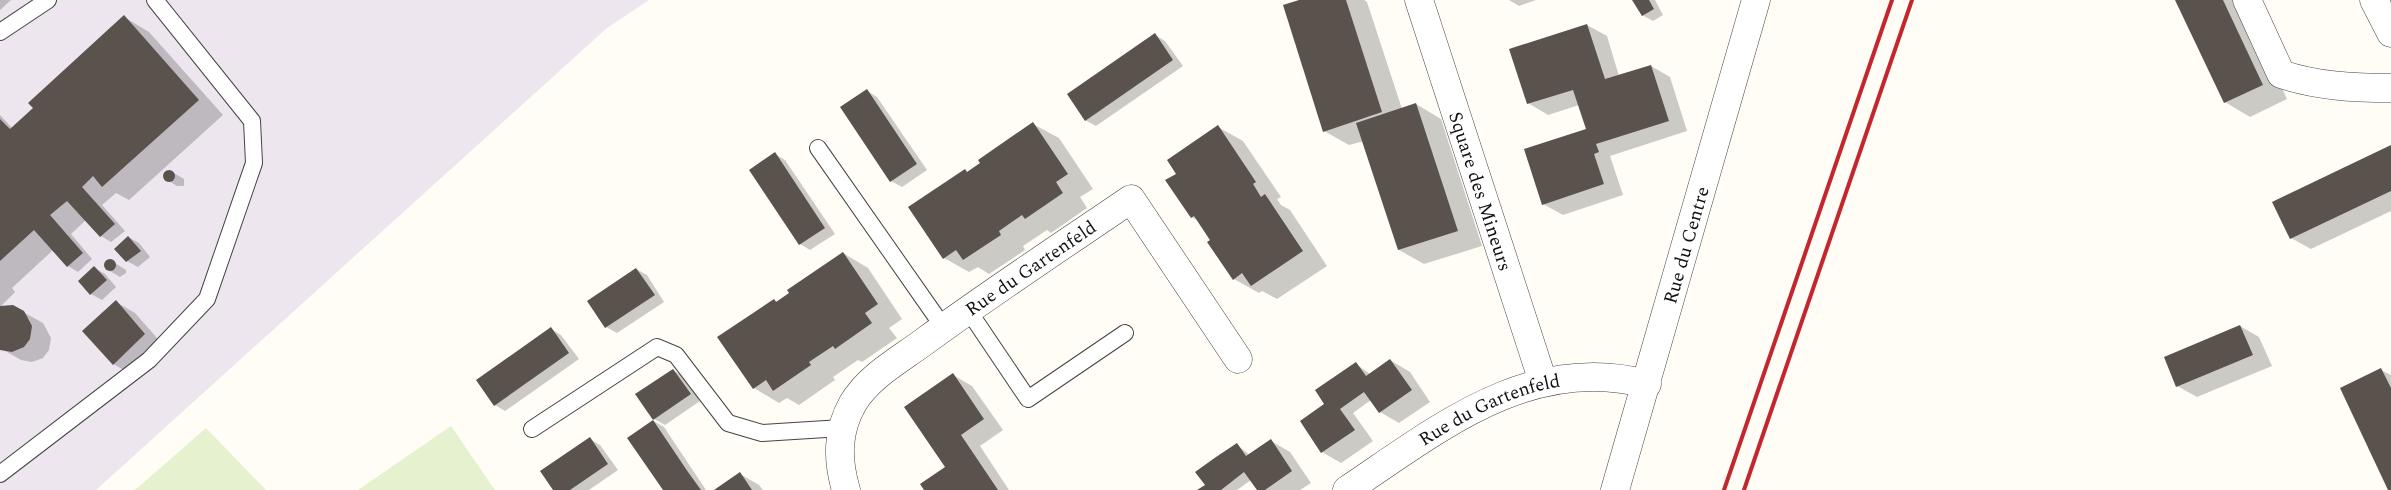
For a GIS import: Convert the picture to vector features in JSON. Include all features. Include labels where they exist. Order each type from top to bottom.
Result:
[{"type":"street","name":"Square des Mineurs","points":[[1419,0],[1543,382]]},
{"type":"street","name":"Rue du Centre","points":[[1615,490],[1756,0]]},
{"type":"street","points":[[2247,0],[2281,74],[2315,83],[2349,88],[2391,88]]},
{"type":"street","points":[[2374,0],[2391,33]]},
{"type":"street","name":"Rue du Gartenfeld","points":[[846,490],[841,473],[839,448],[842,428],[854,402],[867,386],[968,310],[1131,199],[1238,359]]},
{"type":"street","name":"Rue du Gartenfeld","points":[[1348,490],[1461,416],[1498,396],[1569,376],[1629,379],[1647,384]]},
{"type":"lane","points":[[0,32],[48,0]]},
{"type":"lane","points":[[0,474],[149,360],[207,299],[254,163],[252,121],[156,0]]},
{"type":"lane","points":[[818,148],[944,328]]},
{"type":"lane","points":[[968,310],[1028,399],[1124,333]]},
{"type":"lane","points":[[532,429],[657,347],[676,355],[728,423],[762,434],[842,428]]},
{"type":"shaded area","points":[[0,0],[649,0],[607,28],[96,490],[0,490]]},
{"type":"green space","points":[[451,426],[495,490],[358,490]]},
{"type":"green space","points":[[206,428],[266,490],[135,490]]},
{"type":"building","points":[[1299,0],[1346,0],[1382,112],[1323,132],[1283,5]]},
{"type":"building","points":[[1632,0],[1649,0],[1654,9],[1642,16]]},
{"type":"building","points":[[2175,0],[2223,0],[2263,85],[2224,103]]},
{"type":"building","points":[[124,15],[199,100],[102,187],[93,176],[82,187],[115,224],[100,237],[67,201],[50,215],[83,253],[67,267],[34,230],[0,261],[0,119],[10,129],[33,108],[28,103]]},
{"type":"building","points":[[1587,24],[1605,79],[1651,65],[1669,121],[1596,144],[1599,152],[1594,154],[1604,184],[1542,205],[1524,149],[1586,129],[1573,90],[1527,104],[1509,49]]},
{"type":"building","points":[[1155,33],[1173,60],[1085,121],[1067,94]]},
{"type":"building","points":[[867,89],[917,164],[890,182],[840,107]]},
{"type":"building","points":[[1416,103],[1458,231],[1398,250],[1356,123]]},
{"type":"building","points":[[1033,122],[1068,174],[1056,182],[1063,193],[1025,219],[1022,215],[999,231],[1001,235],[963,260],[956,250],[943,259],[908,207],[965,169],[967,172],[980,163],[978,160]]},
{"type":"building","points":[[1218,125],[1256,182],[1253,184],[1261,197],[1265,194],[1303,251],[1251,286],[1242,273],[1233,280],[1207,242],[1210,240],[1194,216],[1191,218],[1165,180],[1176,174],[1167,160]]},
{"type":"building","points":[[2391,145],[2391,191],[2290,239],[2272,202]]},
{"type":"building","points":[[775,152],[825,228],[799,245],[749,170]]},
{"type":"building","points":[[169,170],[175,176],[169,182],[163,176]]},
{"type":"building","points":[[128,236],[141,251],[126,262],[114,249]]},
{"type":"building","points":[[843,252],[878,304],[865,313],[872,323],[835,349],[833,346],[809,362],[811,365],[773,391],[766,380],[753,389],[717,337],[774,299],[776,302],[789,293],[787,290]]},
{"type":"building","points":[[108,259],[112,259],[116,265],[112,271],[108,271],[104,267],[104,263]]},
{"type":"building","points":[[94,266],[107,280],[90,295],[78,281]]},
{"type":"building","points":[[636,268],[655,295],[605,328],[587,301]]},
{"type":"building","points":[[116,300],[145,334],[113,365],[82,331]]},
{"type":"building","points":[[13,305],[24,311],[32,326],[30,339],[24,347],[12,352],[0,350],[0,306]]},
{"type":"building","points":[[2240,325],[2253,355],[2176,387],[2164,357]]},
{"type":"building","points":[[551,327],[569,353],[494,406],[476,380]]},
{"type":"building","points":[[1390,359],[1412,390],[1379,413],[1364,392],[1340,409],[1355,430],[1321,453],[1300,421],[1324,404],[1315,390],[1356,362],[1366,376]]},
{"type":"building","points":[[2381,368],[2391,388],[2391,490],[2388,490],[2340,388]]},
{"type":"building","points":[[673,369],[691,394],[653,420],[635,394]]},
{"type":"building","points":[[953,373],[984,419],[961,435],[998,490],[924,490],[920,484],[945,467],[904,407]]},
{"type":"building","points":[[653,420],[701,490],[663,490],[627,438]]},
{"type":"building","points":[[590,437],[608,464],[570,490],[553,490],[540,471]]},
{"type":"building","points":[[1271,439],[1292,471],[1265,490],[1257,490],[1244,472],[1221,490],[1197,490],[1205,485],[1195,472],[1216,457],[1237,443],[1246,456]]},
{"type":"building","points":[[740,472],[752,490],[714,490]]},
{"type":"railway","points":[[1724,490],[1892,0]]},
{"type":"railway","points":[[1744,490],[1912,0]]}]
